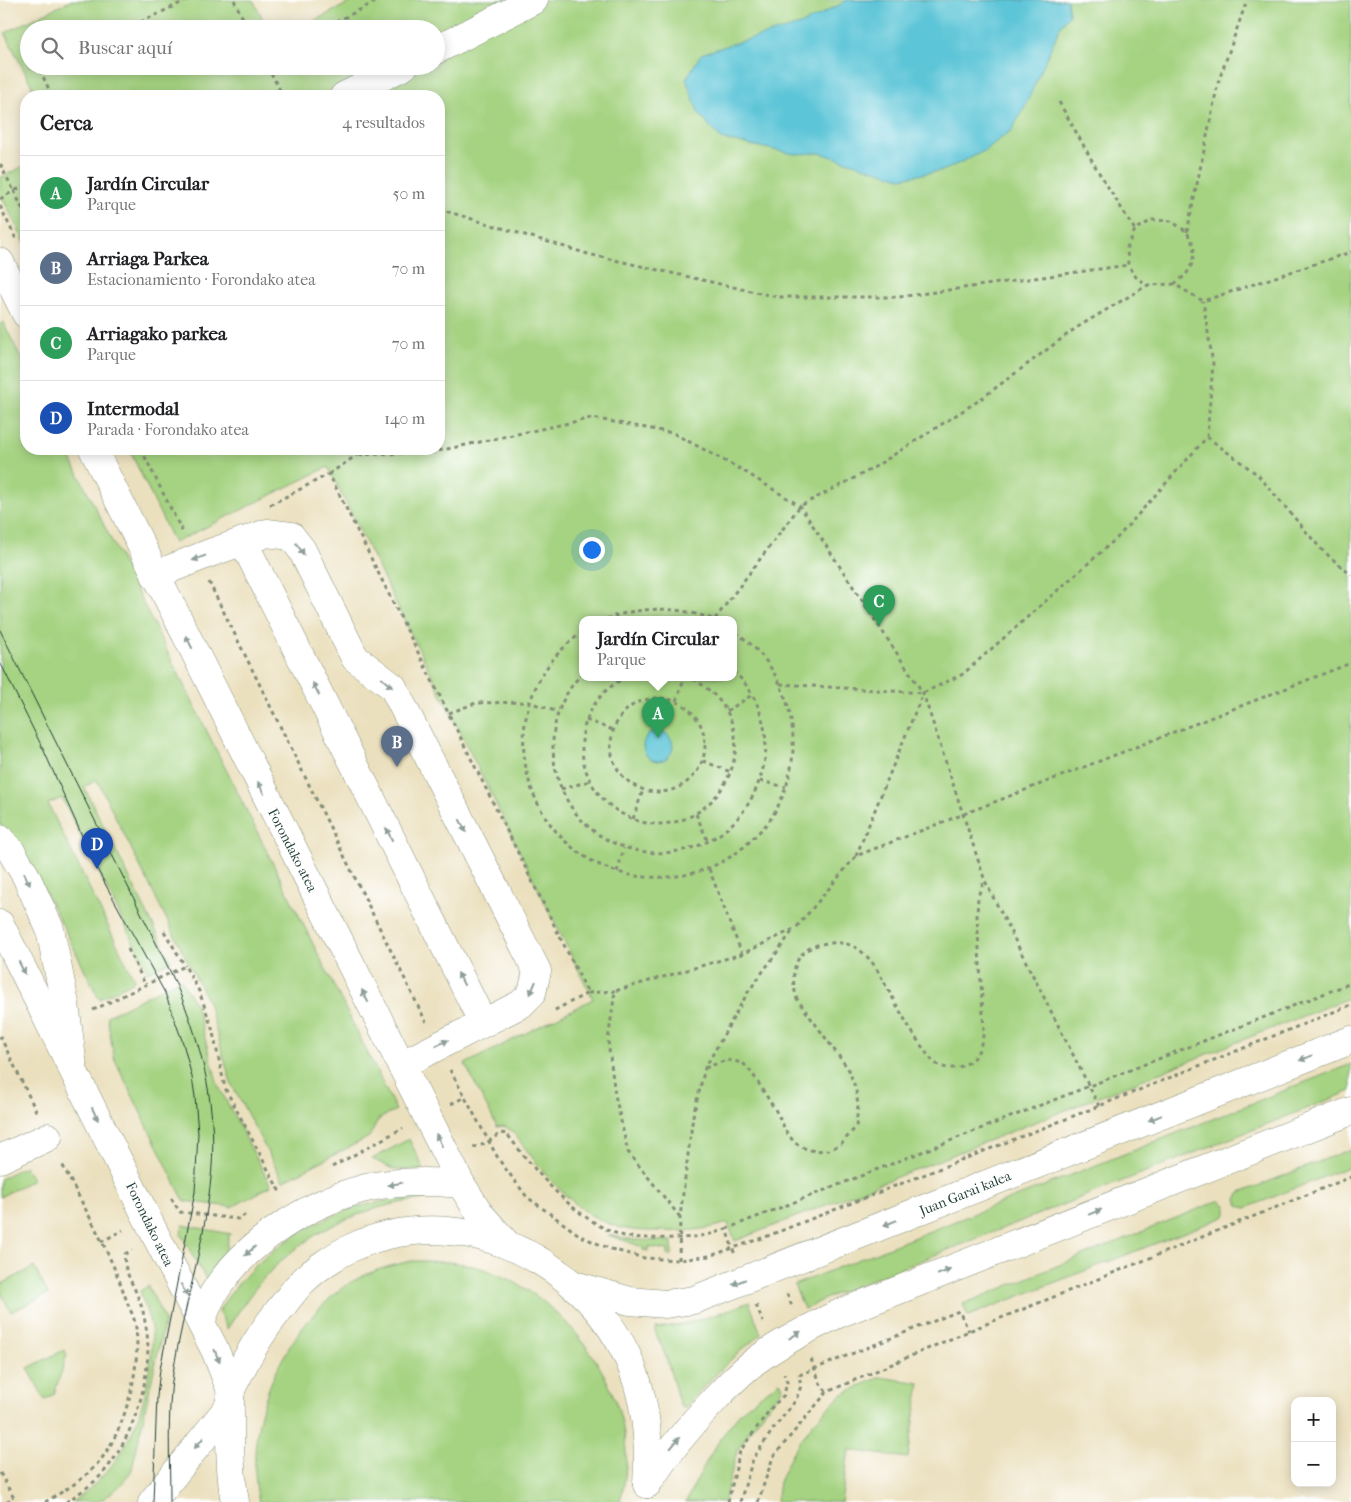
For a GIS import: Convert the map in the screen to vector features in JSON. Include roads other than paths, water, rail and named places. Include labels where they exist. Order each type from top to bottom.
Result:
[{"type":"main road","points":[[445,45],[534,0]]},
{"type":"main road","points":[[356,90],[386,75]]},
{"type":"main road","points":[[2,272],[20,304]]},
{"type":"main road","name":"Forondako atea","points":[[96,455],[461,1184],[480,1214],[506,1243]]},
{"type":"main road","points":[[155,575],[267,533],[291,536],[302,550],[355,658],[393,687],[536,971],[532,993],[521,1004],[400,1065]]},
{"type":"main road","points":[[242,541],[483,1023]]},
{"type":"main road","points":[[0,839],[11,851],[26,876],[50,929],[65,1004],[73,1071]]},
{"type":"main road","name":"Forondako atea","points":[[0,924],[215,1350],[230,1398]]},
{"type":"main road","name":"Juan Garai kalea","points":[[574,1285],[630,1301],[666,1304],[694,1300],[1351,1040]]},
{"type":"main road","points":[[645,1493],[674,1444],[730,1384],[759,1358],[802,1331],[838,1314],[1351,1111]]},
{"type":"main road","points":[[0,1159],[48,1137]]},
{"type":"main road","points":[[201,1322],[214,1292],[230,1270],[266,1238],[308,1210],[366,1188],[406,1183],[438,1182],[461,1184]]},
{"type":"main road","points":[[152,1502],[230,1398],[248,1355],[266,1325],[302,1282],[328,1262],[350,1249],[378,1237],[407,1231],[460,1232],[506,1243],[531,1256],[574,1285],[594,1306],[629,1360],[642,1396],[649,1456],[645,1493]]},
{"type":"main road","points":[[230,1398],[230,1454],[236,1502]]},
{"type":"water","points":[[845,0],[1067,0],[1069,15],[1061,25],[1027,102],[1012,130],[984,151],[945,170],[901,178],[820,153],[794,154],[721,139],[699,114],[686,79],[701,54],[800,25],[841,4]]},
{"type":"water","points":[[658,731],[669,735],[673,746],[669,757],[658,761],[647,757],[643,746],[647,735]]},
{"type":"tram line","points":[[0,630],[171,973],[192,1024],[206,1077],[212,1131],[210,1187],[203,1233],[173,1373],[169,1421],[170,1502]]},
{"type":"tram line","points":[[0,662],[44,751],[97,869],[165,993],[183,1043],[192,1077],[198,1133],[195,1192],[160,1369],[157,1396],[153,1502]]},
{"type":"place","name":"Arriagako parkea","points":[[879,626]]},
{"type":"place","name":"Jardín Circular","points":[[658,738]]},
{"type":"place","name":"Arriaga Parkea","points":[[397,767]]},
{"type":"place","name":"Intermodal","points":[[97,869]]}]
